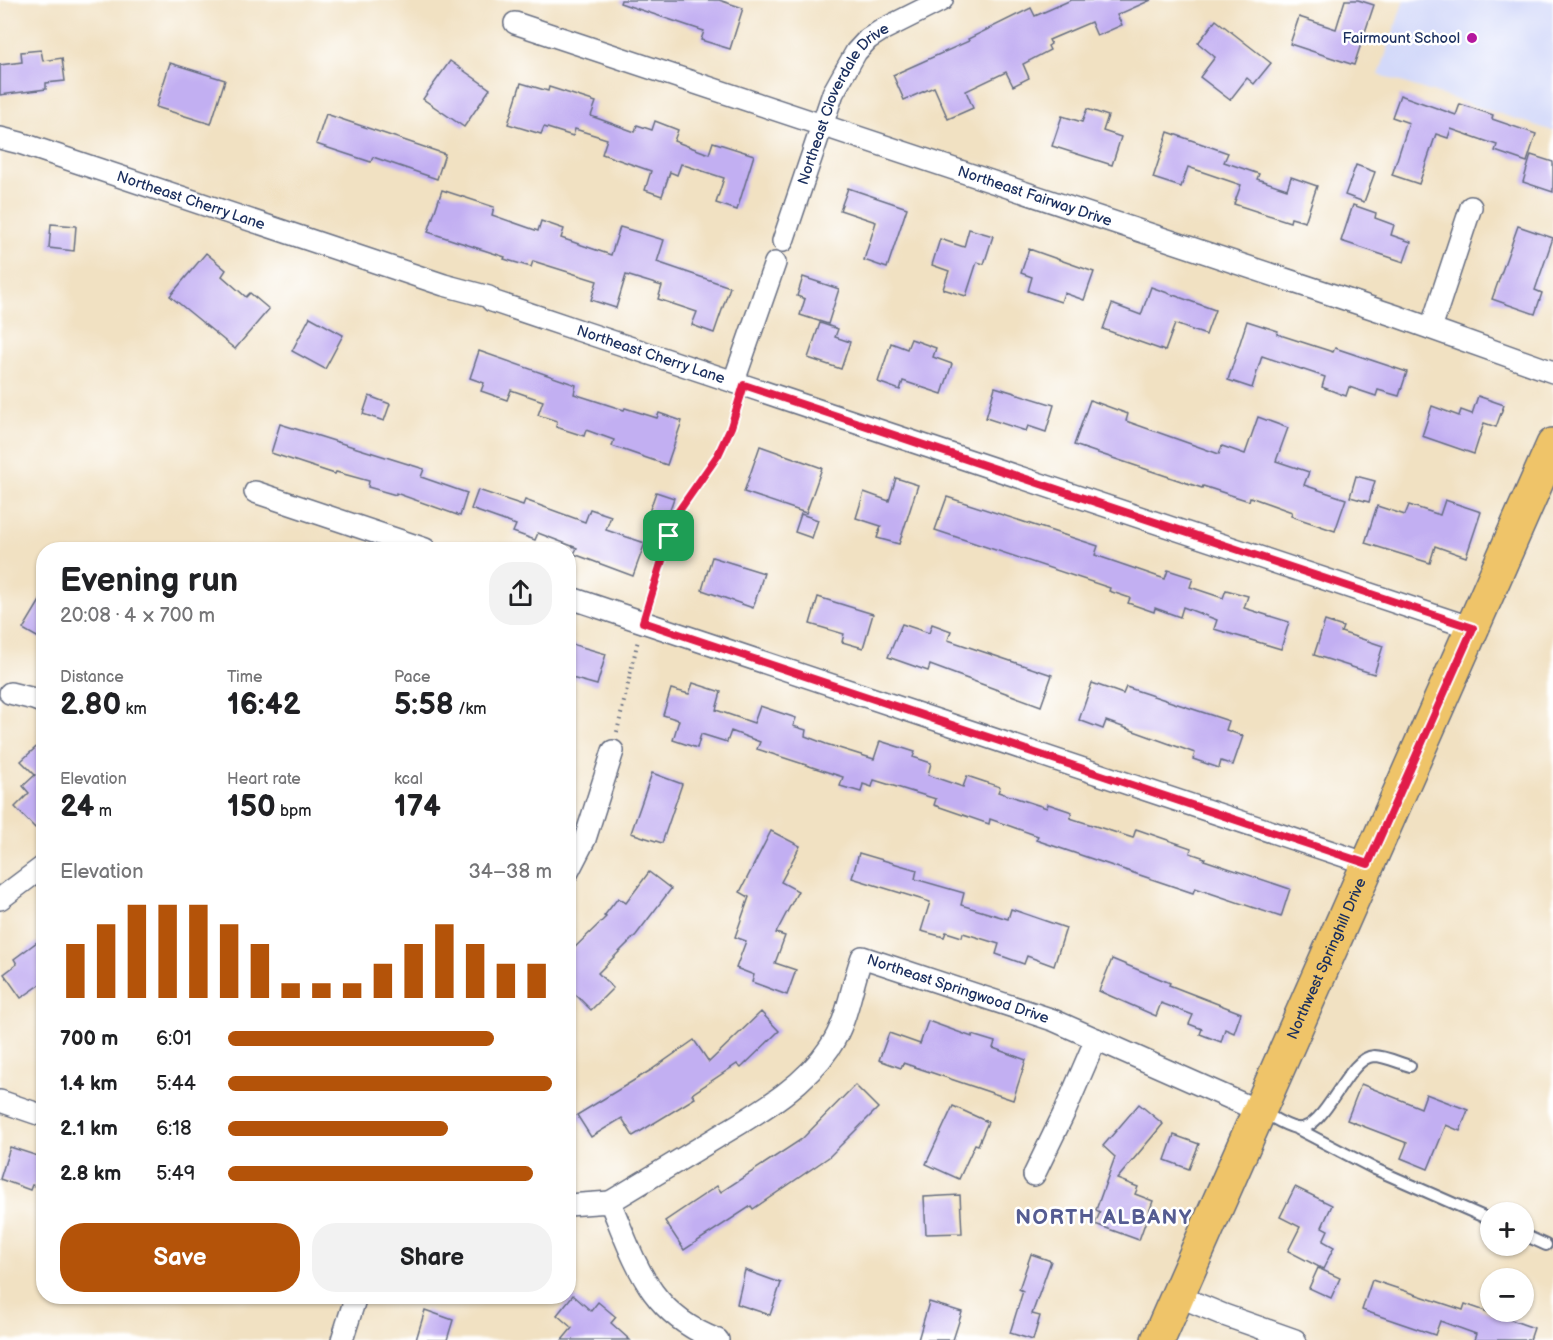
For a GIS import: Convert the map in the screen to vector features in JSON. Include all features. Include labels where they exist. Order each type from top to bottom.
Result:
[{"type":"main road","name":"Northwest Springhill Drive","points":[[1158,1340],[1553,445]]},
{"type":"street","name":"Northeast Cloverdale Drive","points":[[783,241],[833,93],[856,52],[868,39],[882,30],[942,0]]},
{"type":"street","name":"Northeast Fairway Drive","points":[[515,23],[1431,328],[1553,372]]},
{"type":"street","name":"Northeast Cherry Lane","points":[[0,138],[20,142],[444,285],[489,297],[492,301],[1473,628]]},
{"type":"street","points":[[1431,328],[1471,207]]},
{"type":"street","points":[[739,383],[776,262]]},
{"type":"street","points":[[255,492],[404,542]]},
{"type":"street","points":[[576,600],[1368,864]]},
{"type":"street","points":[[10,693],[36,700]]},
{"type":"street","points":[[576,856],[585,839],[613,751]]},
{"type":"street","points":[[0,899],[36,872]]},
{"type":"street","name":"Northeast Springwood Drive","points":[[610,1202],[767,1107],[793,1087],[831,1047],[842,1024],[862,957],[1053,1020],[1259,1111]]},
{"type":"street","points":[[1034,1175],[1096,1039]]},
{"type":"street","points":[[0,1101],[36,1113]]},
{"type":"street","points":[[576,1204],[610,1202],[640,1273],[654,1295],[682,1322],[718,1340]]},
{"type":"street","points":[[1178,1296],[1295,1340]]},
{"type":"street","points":[[342,1340],[353,1304]]},
{"type":"lane","points":[[1296,1128],[1305,1127],[1314,1122],[1343,1086],[1358,1062],[1365,1058],[1375,1056],[1410,1066]]},
{"type":"lane","points":[[1259,1111],[1375,1169],[1480,1215]]},
{"type":"lane","points":[[1534,1240],[1546,1245]]},
{"type":"path","points":[[613,751],[643,622],[676,515],[718,455],[731,427],[739,383]]},
{"type":"shaded area","name":"Fairmount School","points":[[1404,0],[1553,0],[1553,131],[1379,75]]},
{"type":"building","points":[[621,0],[719,0],[743,8],[730,49],[701,40],[704,31],[620,3]]},
{"type":"building","points":[[1071,0],[1151,0],[1117,15],[1122,25],[1097,36],[1091,22],[1049,40],[1050,50],[1023,64],[1029,78],[1013,86],[1006,72],[966,91],[973,108],[948,119],[934,87],[904,100],[893,75],[969,41],[968,39],[1031,8],[1035,16]]},
{"type":"building","points":[[1345,0],[1358,0],[1374,5],[1354,65],[1290,44],[1299,17],[1336,29]]},
{"type":"building","points":[[1216,20],[1271,63],[1254,84],[1247,78],[1230,100],[1200,77],[1215,57],[1198,43]]},
{"type":"building","points":[[41,50],[43,61],[62,58],[65,81],[46,83],[46,89],[0,95],[0,65],[22,62],[21,52]]},
{"type":"building","points":[[450,61],[490,89],[464,127],[423,99]]},
{"type":"building","points":[[170,63],[225,80],[211,124],[156,107]]},
{"type":"building","points":[[521,83],[548,91],[549,87],[596,102],[591,116],[635,132],[637,125],[652,130],[655,121],[678,130],[674,141],[709,154],[713,142],[754,155],[737,210],[716,203],[724,178],[681,164],[677,175],[670,172],[662,196],[645,190],[651,171],[602,154],[607,139],[575,129],[573,136],[544,127],[541,134],[508,124]]},
{"type":"building","points":[[1400,95],[1456,115],[1460,104],[1493,115],[1492,119],[1536,134],[1527,162],[1495,151],[1497,145],[1451,129],[1448,138],[1436,134],[1419,184],[1392,175],[1409,123],[1392,117]]},
{"type":"building","points":[[1087,109],[1108,116],[1103,131],[1121,137],[1112,165],[1052,146],[1062,116],[1082,122]]},
{"type":"building","points":[[326,114],[445,154],[437,179],[373,157],[371,162],[316,144]]},
{"type":"building","points":[[1168,132],[1228,153],[1224,162],[1259,174],[1257,179],[1287,189],[1291,177],[1317,186],[1305,222],[1291,218],[1290,222],[1234,204],[1241,185],[1188,167],[1181,187],[1153,178]]},
{"type":"building","points":[[1531,155],[1553,162],[1553,192],[1523,182]]},
{"type":"building","points":[[1356,165],[1375,172],[1364,202],[1345,195]]},
{"type":"building","points":[[848,188],[907,208],[887,268],[864,260],[876,222],[840,210]]},
{"type":"building","points":[[442,190],[494,207],[492,215],[538,231],[541,221],[564,229],[561,238],[611,255],[620,227],[664,240],[657,262],[730,287],[714,333],[692,325],[697,312],[658,299],[662,286],[626,275],[616,308],[591,300],[597,281],[533,261],[531,267],[428,232]]},
{"type":"building","points":[[1353,205],[1376,213],[1375,218],[1394,225],[1391,235],[1411,242],[1404,262],[1341,241]]},
{"type":"building","points":[[51,224],[76,226],[74,251],[49,248]]},
{"type":"building","points":[[1518,226],[1553,238],[1535,290],[1542,293],[1535,314],[1492,299]]},
{"type":"building","points":[[969,229],[993,236],[984,264],[977,262],[966,296],[943,289],[949,271],[932,265],[940,239],[964,247]]},
{"type":"building","points":[[1029,249],[1094,272],[1084,300],[1064,293],[1061,302],[1028,291],[1032,277],[1021,273]]},
{"type":"building","points":[[206,253],[226,270],[222,276],[246,297],[250,293],[269,309],[235,349],[170,296]]},
{"type":"building","points":[[803,277],[839,289],[828,324],[800,315],[805,299],[797,296]]},
{"type":"building","points":[[1151,287],[1215,310],[1206,335],[1175,324],[1165,351],[1103,329],[1112,304],[1141,315]]},
{"type":"building","points":[[310,317],[343,335],[325,369],[292,351]]},
{"type":"building","points":[[1247,321],[1278,331],[1277,334],[1333,352],[1335,348],[1407,372],[1399,396],[1378,390],[1376,396],[1349,387],[1346,396],[1322,387],[1325,377],[1262,356],[1252,388],[1228,380]]},
{"type":"building","points":[[820,323],[838,329],[835,337],[850,342],[841,369],[808,358]]},
{"type":"building","points":[[911,339],[936,348],[933,357],[952,364],[942,394],[903,381],[900,390],[878,382],[891,343],[907,349]]},
{"type":"building","points":[[479,351],[576,385],[574,394],[624,410],[625,408],[657,418],[659,413],[682,421],[667,465],[612,446],[614,440],[586,430],[584,436],[556,427],[557,421],[538,415],[543,401],[511,390],[507,400],[481,391],[484,383],[470,378]]},
{"type":"building","points":[[995,387],[1054,405],[1046,432],[1028,426],[1026,431],[986,418]]},
{"type":"building","points":[[369,396],[390,404],[384,421],[363,414]]},
{"type":"building","points":[[1478,396],[1504,405],[1496,427],[1484,423],[1474,454],[1422,436],[1432,406],[1459,416],[1461,410],[1472,414]]},
{"type":"building","points":[[1090,400],[1128,414],[1126,421],[1219,454],[1222,446],[1245,454],[1258,417],[1288,428],[1276,461],[1309,472],[1304,485],[1346,499],[1335,531],[1291,516],[1292,512],[1250,497],[1249,501],[1203,486],[1202,488],[1074,445]]},
{"type":"building","points":[[280,424],[424,469],[421,477],[467,493],[460,516],[396,493],[396,495],[368,487],[369,481],[336,472],[335,474],[271,453]]},
{"type":"building","points":[[760,446],[822,468],[806,513],[744,492]]},
{"type":"building","points":[[1356,476],[1375,481],[1369,502],[1350,497]]},
{"type":"building","points":[[896,478],[918,485],[899,544],[877,538],[881,526],[856,518],[864,492],[889,501]]},
{"type":"building","points":[[478,490],[523,505],[525,500],[585,522],[590,509],[611,516],[606,530],[645,543],[633,576],[576,555],[576,542],[561,542],[538,533],[535,540],[513,532],[516,525],[471,509]]},
{"type":"building","points":[[656,492],[674,498],[666,521],[648,515]]},
{"type":"building","points":[[947,497],[1098,546],[1095,555],[1165,579],[1168,570],[1193,578],[1190,587],[1223,598],[1226,590],[1248,596],[1244,608],[1289,622],[1281,649],[1214,629],[1217,620],[1183,607],[1180,617],[1155,608],[1154,612],[1128,603],[1130,598],[1109,591],[1110,588],[935,530]]},
{"type":"building","points":[[1445,500],[1481,512],[1466,557],[1435,546],[1430,563],[1365,543],[1377,506],[1405,515],[1409,505],[1440,515]]},
{"type":"building","points":[[801,514],[818,520],[812,538],[795,532]]},
{"type":"building","points":[[712,557],[764,573],[753,608],[702,590]]},
{"type":"building","points":[[818,597],[873,614],[863,648],[842,642],[844,634],[810,624]]},
{"type":"building","points":[[36,607],[36,636],[23,629]]},
{"type":"building","points":[[1325,621],[1343,627],[1341,632],[1383,646],[1374,674],[1314,655]]},
{"type":"building","points":[[902,624],[929,633],[932,624],[951,631],[948,640],[1052,675],[1041,706],[930,665],[928,671],[888,657]]},
{"type":"building","points":[[576,645],[606,654],[597,685],[576,679]]},
{"type":"building","points":[[693,683],[721,692],[716,710],[754,723],[760,706],[796,718],[793,726],[806,730],[805,736],[826,744],[874,759],[880,741],[915,752],[913,757],[931,763],[928,775],[963,787],[967,776],[1000,787],[998,792],[1047,808],[1048,804],[1072,812],[1070,818],[1133,838],[1136,829],[1191,848],[1190,853],[1205,858],[1204,860],[1290,889],[1281,917],[1195,888],[1193,893],[1036,840],[1038,836],[990,819],[989,824],[934,805],[936,799],[874,780],[872,787],[863,784],[861,792],[840,786],[843,777],[757,749],[760,742],[731,731],[727,742],[701,734],[697,748],[673,740],[679,720],[663,715],[671,689],[689,694]]},
{"type":"building","points":[[1092,683],[1123,694],[1126,687],[1229,721],[1226,730],[1243,736],[1233,765],[1221,761],[1219,768],[1193,759],[1195,753],[1106,721],[1103,729],[1079,720]]},
{"type":"building","points":[[36,747],[35,828],[15,807],[29,793],[23,786],[35,775],[21,761]]},
{"type":"building","points":[[652,773],[682,784],[662,843],[631,833]]},
{"type":"building","points":[[771,831],[800,846],[781,882],[798,891],[776,933],[785,936],[775,963],[796,970],[787,995],[752,982],[754,975],[736,968],[746,941],[735,937],[749,897],[740,892]]},
{"type":"building","points":[[859,853],[917,870],[915,879],[964,893],[961,905],[1008,919],[1011,909],[1066,928],[1054,966],[1027,956],[1024,964],[996,954],[999,944],[963,933],[962,937],[946,932],[944,937],[921,931],[930,902],[852,878]]},
{"type":"building","points":[[649,872],[671,889],[636,935],[598,973],[613,988],[591,1010],[576,995],[576,946],[606,917],[604,916],[618,898],[626,903]]},
{"type":"building","points":[[36,943],[36,988],[21,998],[4,974],[17,964],[14,959]]},
{"type":"building","points":[[1112,959],[1170,983],[1169,985],[1241,1013],[1234,1033],[1225,1029],[1221,1042],[1200,1034],[1202,1029],[1189,1024],[1193,1015],[1161,1003],[1156,1016],[1099,991]]},
{"type":"building","points":[[761,1012],[779,1031],[741,1068],[737,1064],[692,1094],[695,1098],[633,1136],[622,1118],[591,1137],[577,1115],[651,1070],[694,1040],[709,1062]]},
{"type":"building","points":[[928,1021],[972,1037],[972,1035],[995,1042],[993,1048],[1026,1060],[1013,1100],[903,1063],[901,1068],[879,1060],[889,1033],[920,1044]]},
{"type":"building","points":[[1361,1084],[1421,1108],[1426,1094],[1468,1110],[1460,1131],[1446,1125],[1428,1169],[1401,1158],[1407,1143],[1347,1120]]},
{"type":"building","points":[[855,1085],[878,1108],[829,1157],[753,1209],[751,1206],[684,1250],[665,1221],[717,1186],[721,1192],[802,1139]]},
{"type":"building","points":[[1139,1104],[1163,1124],[1117,1179],[1138,1187],[1135,1194],[1153,1201],[1139,1240],[1095,1224],[1100,1212],[1096,1210],[1115,1157],[1103,1146]]},
{"type":"building","points":[[953,1106],[988,1122],[959,1179],[926,1164]]},
{"type":"building","points":[[1174,1135],[1199,1144],[1189,1169],[1165,1160]]},
{"type":"building","points":[[10,1147],[36,1155],[36,1186],[32,1185],[30,1190],[0,1179]]},
{"type":"building","points":[[1295,1187],[1332,1205],[1322,1227],[1328,1230],[1323,1241],[1334,1247],[1323,1269],[1288,1251],[1300,1227],[1280,1217]]},
{"type":"building","points":[[960,1195],[962,1233],[926,1234],[924,1197]]},
{"type":"building","points":[[1031,1254],[1051,1261],[1032,1314],[1040,1316],[1033,1340],[1010,1333],[1023,1291],[1019,1289]]},
{"type":"building","points":[[1318,1268],[1340,1278],[1331,1298],[1309,1288]]},
{"type":"building","points":[[745,1270],[781,1283],[770,1315],[737,1304]]},
{"type":"building","points":[[1372,1280],[1463,1310],[1465,1304],[1480,1309],[1480,1322],[1517,1322],[1534,1328],[1530,1340],[1474,1340],[1476,1334],[1440,1321],[1435,1335],[1362,1310]]},
{"type":"building","points":[[576,1298],[591,1311],[598,1302],[616,1317],[611,1323],[630,1340],[562,1340],[572,1328],[557,1315],[566,1304],[576,1304]]},
{"type":"building","points":[[929,1302],[962,1312],[953,1340],[918,1340]]},
{"type":"building","points":[[425,1310],[453,1320],[447,1340],[416,1340]]},
{"type":"place","name":"Fairmount School","points":[[1472,38]]},
{"type":"district","name":"NORTH ALBANY","points":[[1104,1217]]},
{"type":"route","points":[[744,385],[1473,628],[1368,864],[643,622],[669,536],[676,515],[718,455],[731,427],[744,385]]}]
